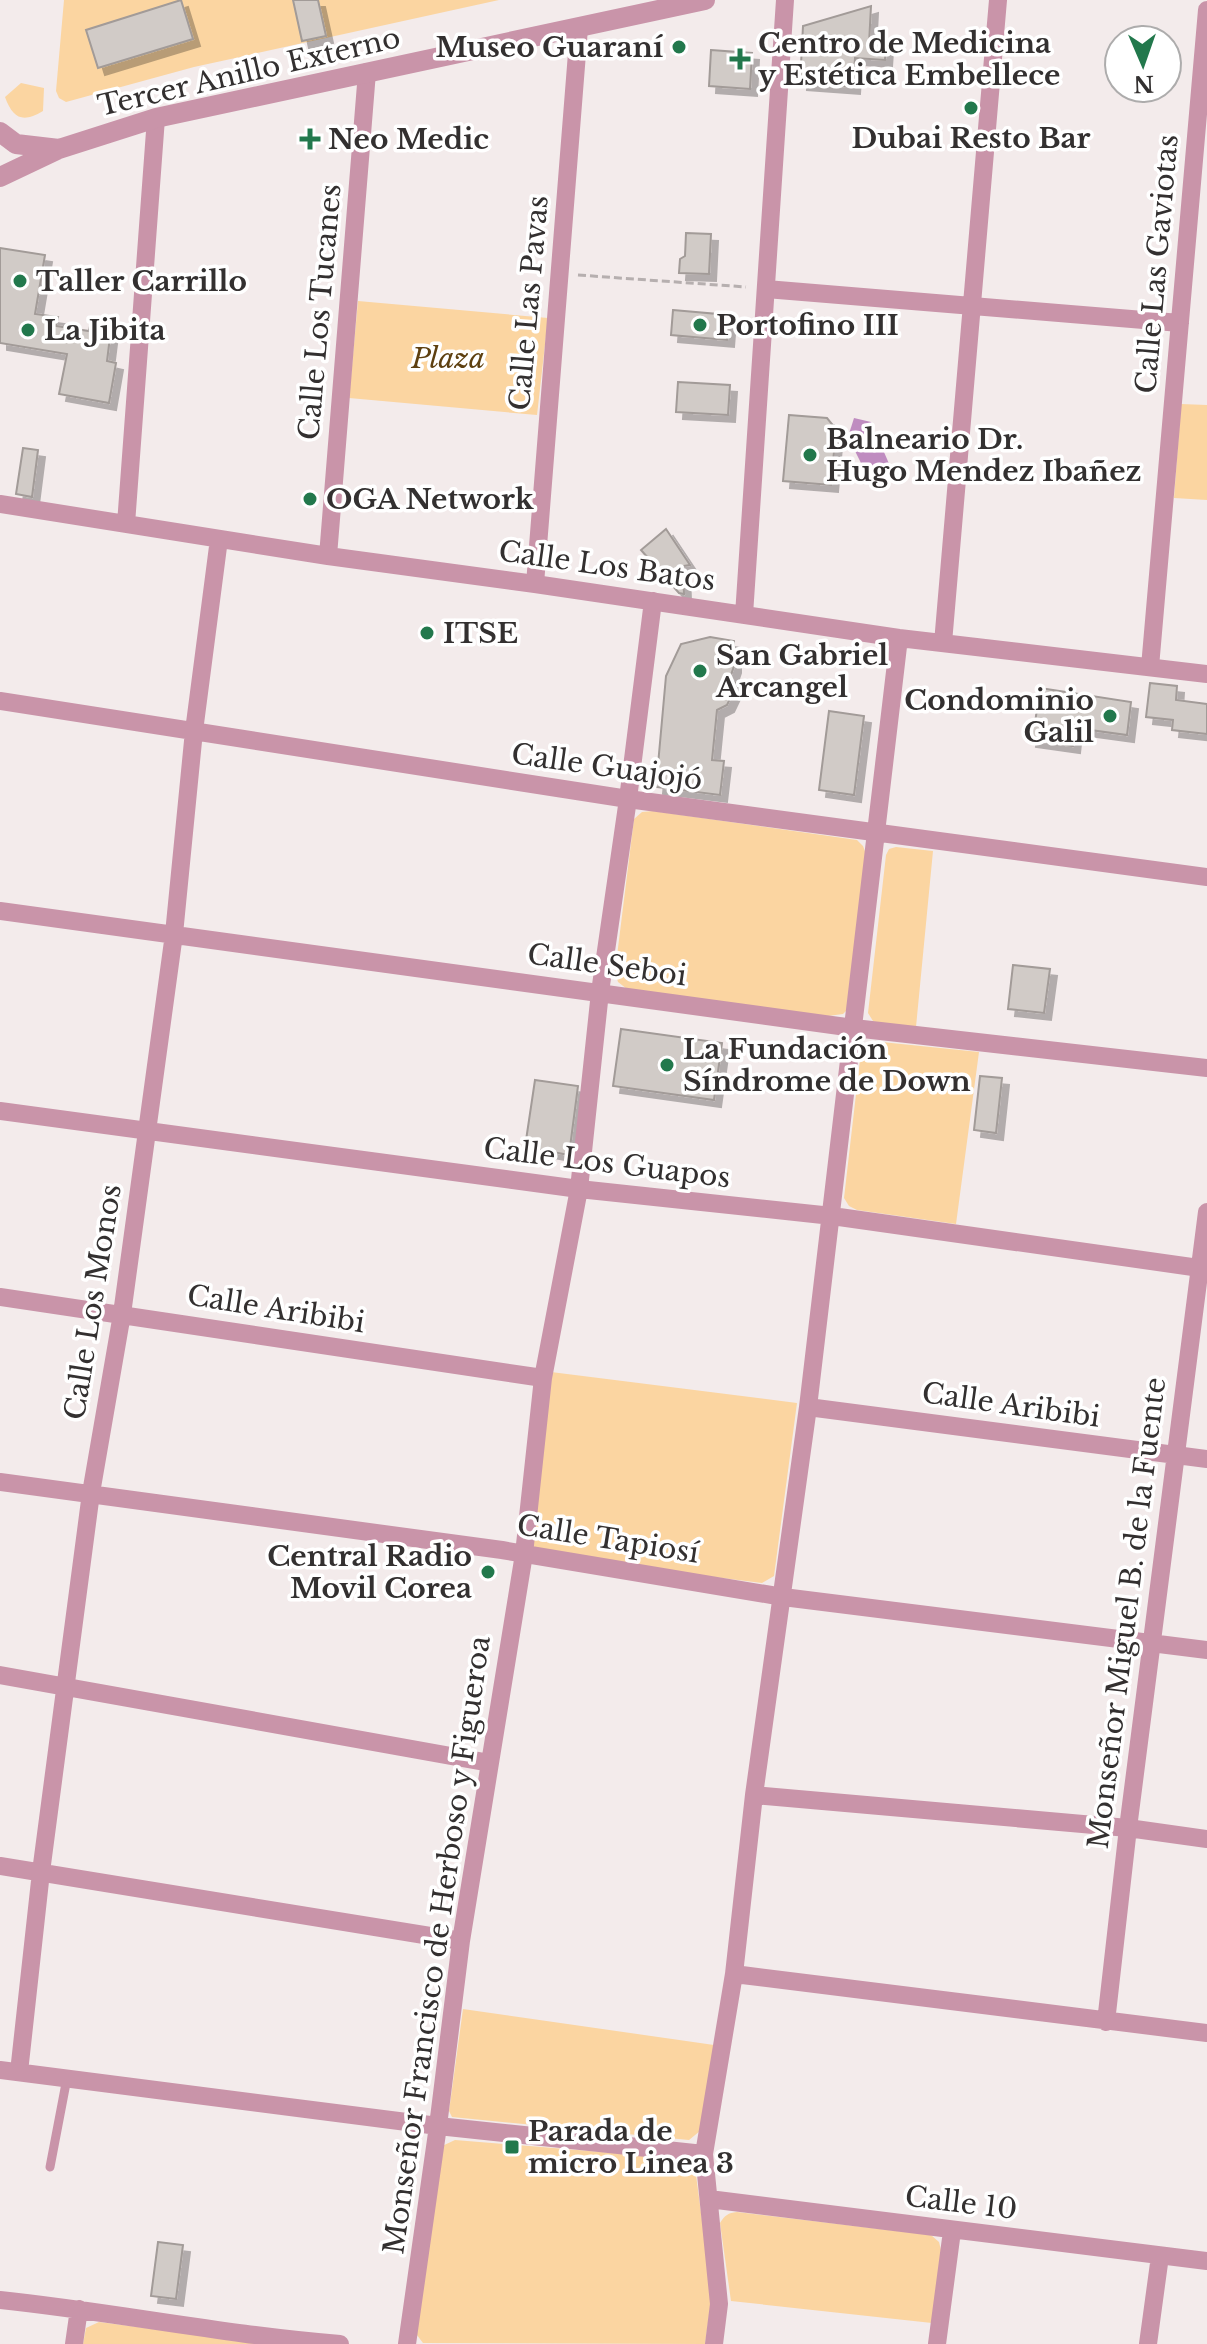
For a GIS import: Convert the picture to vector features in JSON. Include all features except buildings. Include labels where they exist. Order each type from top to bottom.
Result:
[{"type":"street","name":"Tercer Anillo Externo","points":[[0,177],[59,149],[156,118],[705,0]]},
{"type":"street","points":[[744,615],[785,0]]},
{"type":"street","points":[[943,643],[998,0]]},
{"type":"street","name":"Calle Las Gaviotas","points":[[1150,667],[1207,10]]},
{"type":"street","name":"Calle Las Pavas","points":[[535,584],[579,28]]},
{"type":"street","name":"Calle Los Tucanes","points":[[328,556],[367,72]]},
{"type":"street","points":[[126,524],[156,118]]},
{"type":"street","points":[[0,132],[16,144],[59,149]]},
{"type":"street","points":[[766,289],[1180,323]]},
{"type":"street","name":"Calle Los Batos","points":[[0,504],[328,556],[899,638],[1207,674]]},
{"type":"street","name":"Calle Los Monos","points":[[19,2072],[41,1872],[91,1493],[122,1314],[174,934],[194,731],[219,539]]},
{"type":"street","name":"Monseñor Francisco de Herboso y Figueroa","points":[[407,2344],[461,1941],[524,1554],[543,1378],[579,1189],[600,992],[653,601]]},
{"type":"street","points":[[714,2344],[719,2304],[704,2154],[734,1974],[754,1795],[808,1407],[899,638]]},
{"type":"street","name":"Calle Guajojó","points":[[0,701],[628,799],[1207,877]]},
{"type":"street","name":"Calle Seboi","points":[[0,911],[854,1028],[1207,1068]]},
{"type":"street","name":"Calle Los Guapos","points":[[0,1111],[579,1189],[832,1216],[1203,1268]]},
{"type":"street","name":"Monseñor Miguel B. de la Fuente","points":[[1106,2022],[1175,1456],[1203,1268],[1207,1212]]},
{"type":"street","name":"Calle Aribibi","points":[[0,1297],[543,1378]]},
{"type":"street","name":"Calle Aribibi","points":[[808,1407],[1207,1459]]},
{"type":"street","name":"Calle Tapiosí","points":[[0,1482],[524,1554],[783,1597],[1207,1650]]},
{"type":"street","points":[[0,1675],[490,1763]]},
{"type":"street","points":[[754,1795],[1128,1828],[1207,1839]]},
{"type":"street","points":[[0,1866],[461,1941]]},
{"type":"street","points":[[734,1974],[1207,2033]]},
{"type":"street","points":[[0,2070],[438,2126],[704,2154]]},
{"type":"street","name":"Calle 10","points":[[709,2199],[1207,2261]]},
{"type":"street","points":[[937,2344],[952,2231]]},
{"type":"street","points":[[1148,2344],[1160,2256]]},
{"type":"street","points":[[0,2300],[79,2309],[286,2342],[340,2344]]},
{"type":"street","points":[[74,2344],[79,2309]]},
{"type":"lane","points":[[50,2167],[67,2078]]},
{"type":"path","points":[[560,273],[766,289]]},
{"type":"green space","points":[[64,0],[499,0],[194,67],[66,102],[59,98],[56,91]]},
{"type":"green space","points":[[21,83],[44,88],[43,111],[24,118],[15,114],[5,97]]},
{"type":"green space","name":"Plaza","points":[[358,301],[548,318],[537,415],[349,398]]},
{"type":"green space","points":[[1181,404],[1207,405],[1207,500],[1174,498]]},
{"type":"green space","points":[[653,811],[857,840],[863,846],[866,854],[847,1010],[843,1014],[828,1016],[627,989],[618,982],[615,972],[634,819],[642,812]]},
{"type":"green space","points":[[889,849],[933,851],[916,1027],[878,1023],[868,1013],[886,855]]},
{"type":"green space","points":[[872,1041],[979,1052],[956,1224],[857,1210],[849,1206],[844,1198],[861,1051]]},
{"type":"green space","points":[[551,1372],[797,1403],[774,1576],[762,1583],[538,1555],[532,1546]]},
{"type":"green space","points":[[463,2009],[714,2045],[700,2131],[689,2140],[452,2117],[449,2111]]},
{"type":"green space","points":[[455,2140],[674,2158],[690,2164],[696,2175],[712,2295],[705,2344],[423,2343],[414,2331],[440,2147]]},
{"type":"green space","points":[[737,2212],[931,2235],[939,2242],[941,2250],[932,2323],[731,2301],[720,2223],[727,2215]]},
{"type":"green space","points":[[99,2322],[270,2344],[83,2344],[86,2328]]},
{"type":"shaded area","points":[[854,418],[871,422],[890,466],[867,475],[848,437]]},
{"type":"place","name":"Museo Guaraní","points":[[679,47]]},
{"type":"place","name":"Centro de Medicina y Estética Embellece","points":[[740,59]]},
{"type":"place","name":"Dubai Resto Bar","points":[[971,108]]},
{"type":"place","name":"Neo Medic","points":[[310,139]]},
{"type":"place","name":"Taller Carrillo","points":[[20,281]]},
{"type":"place","name":"Portofino III","points":[[700,325]]},
{"type":"place","name":"La Jibita","points":[[28,330]]},
{"type":"place","name":"Balneario Dr. Hugo Mendez Ibañez","points":[[810,455]]},
{"type":"place","name":"OGA Network","points":[[310,499]]},
{"type":"place","name":"ITSE","points":[[427,633]]},
{"type":"place","name":"San Gabriel Arcangel","points":[[700,671]]},
{"type":"place","name":"Condominio Galil","points":[[1110,716]]},
{"type":"place","name":"La Fundación Síndrome de Down","points":[[667,1065]]},
{"type":"place","name":"Central Radio Movil Corea","points":[[488,1572]]},
{"type":"place","name":"Parada de micro Linea 3","points":[[512,2147]]}]
